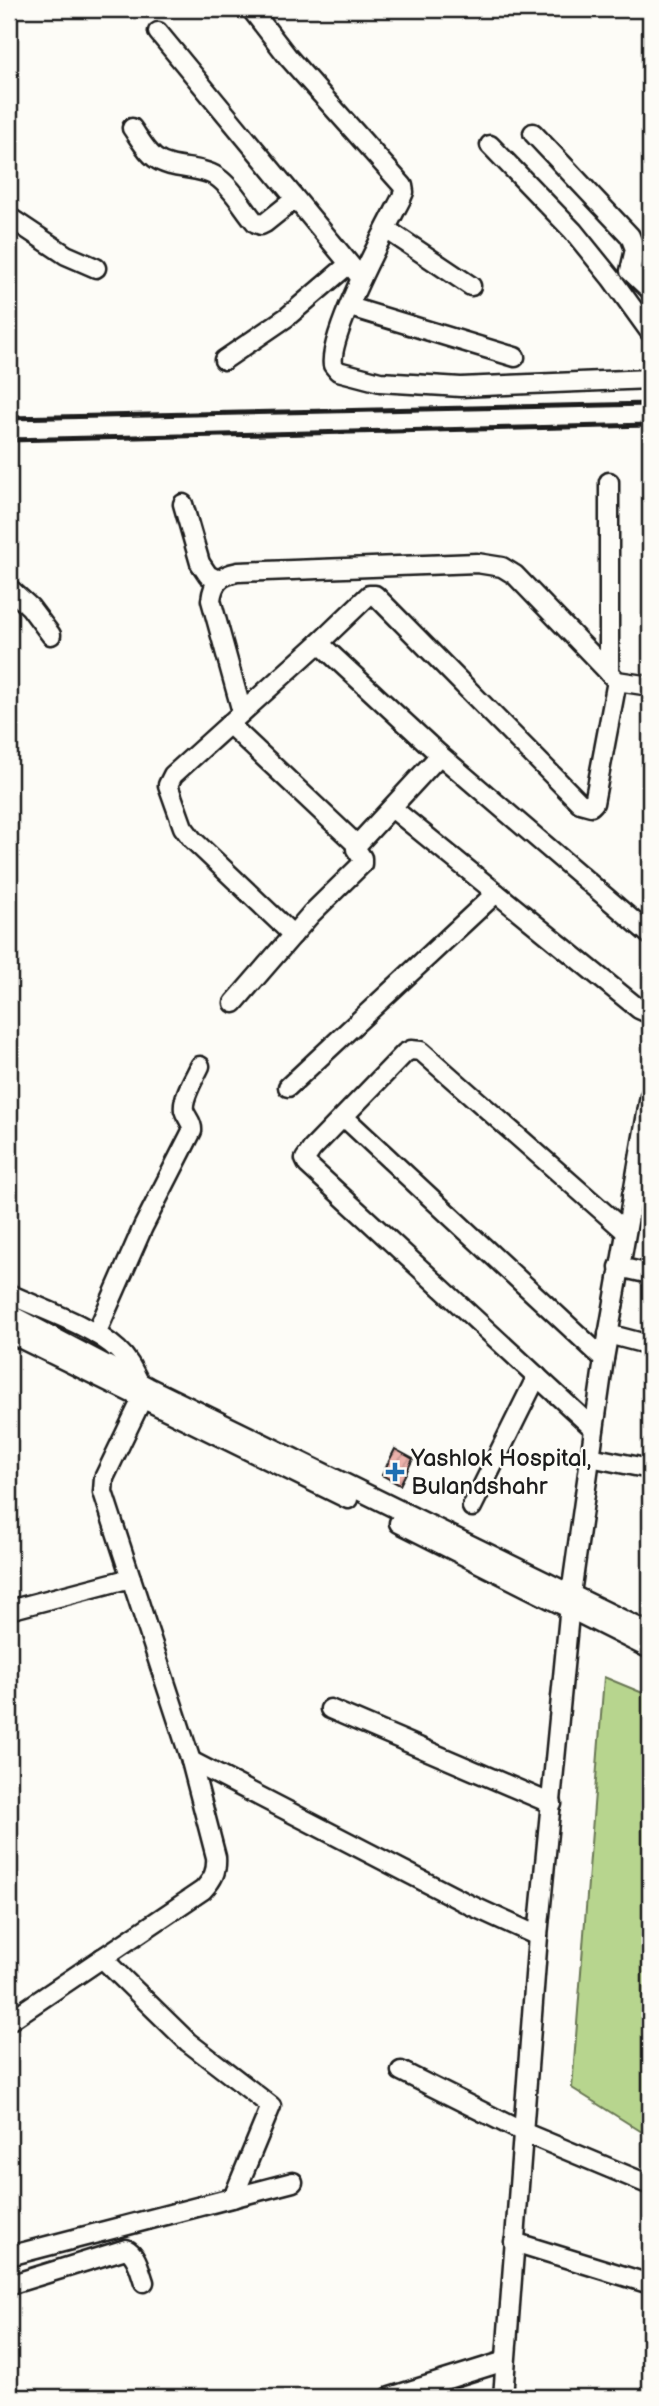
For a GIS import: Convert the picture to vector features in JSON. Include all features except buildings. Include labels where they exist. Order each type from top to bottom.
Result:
[{"type":"street","points":[[251,9],[288,57],[403,186],[401,199],[361,278],[332,358],[338,371],[380,382],[461,387],[650,379]]},
{"type":"street","points":[[158,32],[361,278]]},
{"type":"street","points":[[132,128],[154,158],[203,170],[216,176],[256,223],[265,223],[295,199]]},
{"type":"street","points":[[533,133],[630,236],[635,249],[630,271],[650,290]]},
{"type":"street","points":[[490,145],[573,231],[650,332]]},
{"type":"street","points":[[9,216],[66,255],[96,268]]},
{"type":"street","points":[[386,229],[471,286]]},
{"type":"street","points":[[223,360],[287,317],[349,264]]},
{"type":"street","points":[[350,307],[514,357]]},
{"type":"street","points":[[293,935],[192,839],[183,827],[168,790],[169,780],[369,595],[375,595],[570,794],[586,807],[591,806],[594,803],[613,677],[609,482]]},
{"type":"street","points":[[183,504],[200,563],[208,575],[218,580]]},
{"type":"street","points":[[358,845],[235,718],[211,600],[218,580],[226,574],[490,564],[502,567],[515,575],[613,677],[650,686]]},
{"type":"street","points":[[9,588],[30,607],[51,635]]},
{"type":"street","points":[[320,643],[440,755],[650,935]]},
{"type":"street","points":[[234,1003],[311,914],[362,864],[362,858],[356,849],[358,845],[440,755]]},
{"type":"street","points":[[391,808],[646,1013]]},
{"type":"street","points":[[288,1087],[496,893]]},
{"type":"street","points":[[594,1429],[308,1165],[305,1159],[405,1053],[411,1050],[421,1051],[625,1231]]},
{"type":"street","points":[[96,1334],[143,1227],[192,1131],[184,1103],[200,1066]]},
{"type":"street","points":[[503,2397],[538,1936],[571,1601],[604,1359],[650,1096]]},
{"type":"street","points":[[344,1117],[604,1359]]},
{"type":"street","points":[[632,1195],[650,1199]]},
{"type":"street","points":[[619,1267],[650,1273]]},
{"type":"street","points":[[9,1294],[96,1334],[118,1349],[130,1364],[136,1386],[104,1478],[103,1492],[191,1761],[217,1869],[203,1890],[9,2021]]},
{"type":"street","points":[[9,1314],[136,1386],[571,1601],[650,1633]]},
{"type":"street","points":[[9,1333],[136,1386]]},
{"type":"street","points":[[608,1334],[650,1345]]},
{"type":"street","points":[[472,1507],[537,1377]]},
{"type":"street","points":[[590,1457],[650,1469]]},
{"type":"street","points":[[9,1610],[131,1578]]},
{"type":"street","points":[[571,1601],[650,1650]]},
{"type":"street","points":[[330,1709],[552,1804]]},
{"type":"street","points":[[191,1761],[471,1905],[538,1936]]},
{"type":"street","points":[[102,1958],[188,2042],[271,2106],[233,2198]]},
{"type":"street","points":[[401,2071],[523,2132],[650,2185]]},
{"type":"street","points":[[9,2256],[293,2182]]},
{"type":"street","points":[[514,2242],[650,2284]]},
{"type":"street","points":[[9,2285],[125,2249],[131,2251],[134,2256],[144,2281]]},
{"type":"street","points":[[390,2397],[505,2361]]},
{"type":"green space","points":[[604,1677],[650,1696],[650,2137],[572,2088]]},
{"type":"railway","points":[[9,418],[650,404]]},
{"type":"railway","points":[[9,440],[650,425]]},
{"type":"place","name":"Yashlok Hospital, Bulandshahr","points":[[395,1472]]}]
